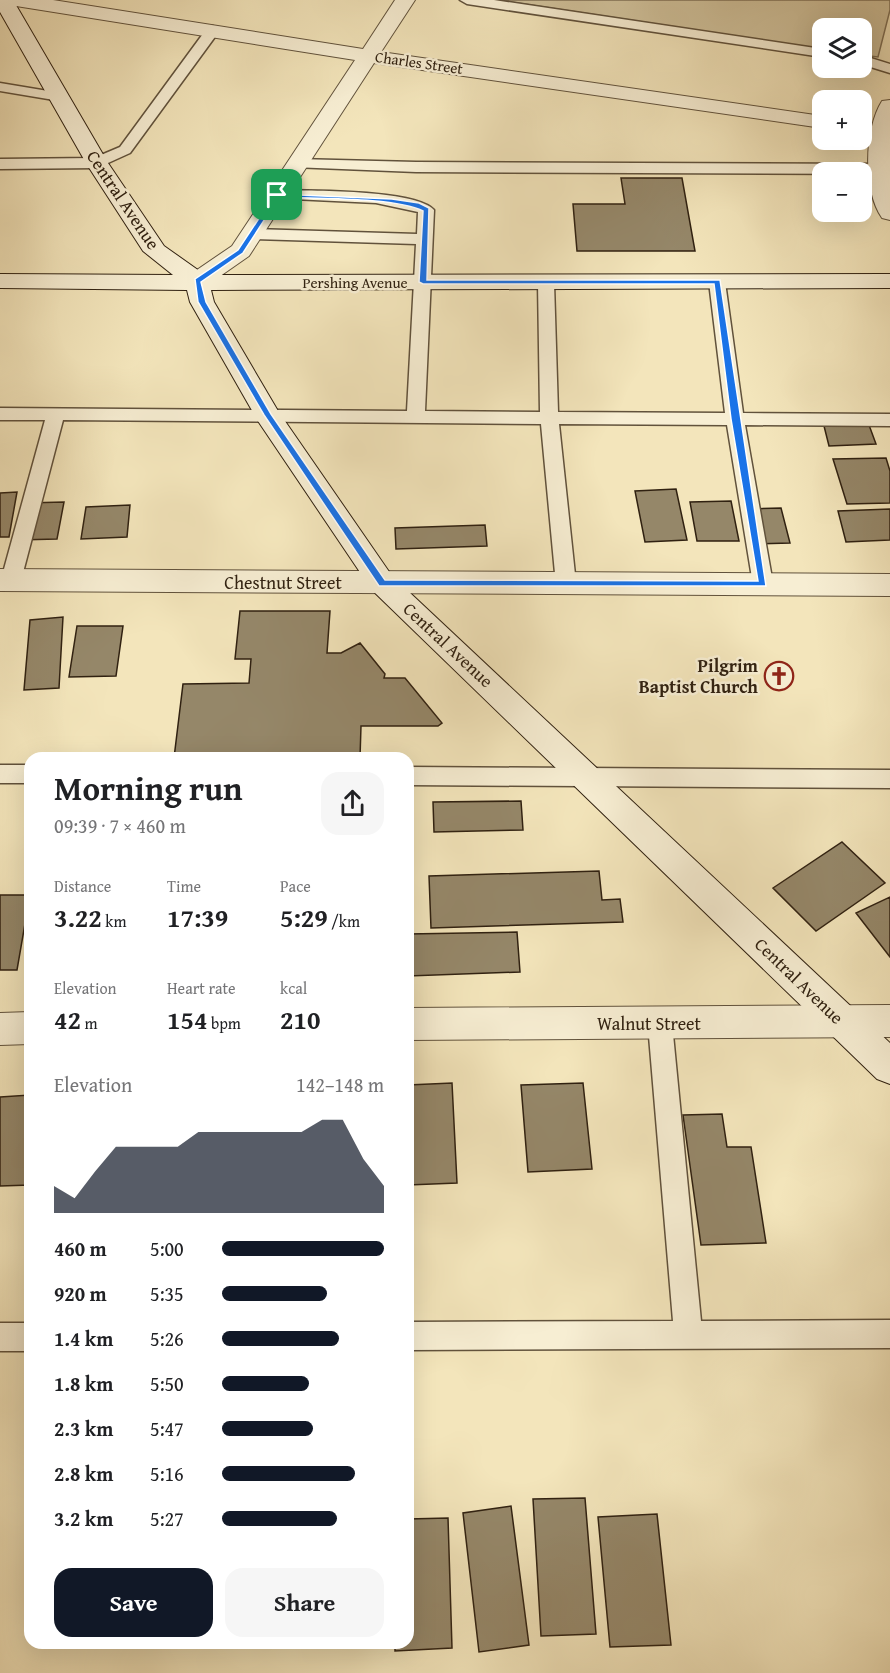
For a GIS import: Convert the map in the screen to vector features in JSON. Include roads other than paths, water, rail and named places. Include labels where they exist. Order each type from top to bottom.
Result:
[{"type":"street","name":"Central Avenue","points":[[3,0],[97,163],[154,251],[197,281],[202,302],[267,415],[382,583],[890,1067]]},
{"type":"street","name":"Charles Street","points":[[16,0],[368,56],[812,122]]},
{"type":"street","points":[[197,281],[241,251],[405,0]]},
{"type":"street","points":[[872,129],[890,106]]},
{"type":"street","points":[[872,133],[884,169],[880,183],[890,213]]},
{"type":"street","name":"Pershing Avenue","points":[[0,281],[546,283],[890,281]]},
{"type":"street","name":"Chestnut Street","points":[[5,580],[890,585]]},
{"type":"street","name":"Walnut Street","points":[[414,1024],[890,1021]]},
{"type":"street","points":[[0,1029],[24,1028]]},
{"type":"lane","points":[[467,0],[812,52]]},
{"type":"lane","points":[[0,164],[97,163],[125,150],[213,30]]},
{"type":"lane","points":[[872,63],[890,69]]},
{"type":"lane","points":[[0,87],[60,97]]},
{"type":"lane","points":[[297,164],[884,169]]},
{"type":"lane","points":[[277,195],[392,201],[416,205],[426,210],[416,417]]},
{"type":"lane","points":[[252,234],[425,239]]},
{"type":"lane","points":[[717,282],[735,419],[763,584]]},
{"type":"lane","points":[[546,283],[549,418],[566,584]]},
{"type":"lane","points":[[0,414],[890,420]]},
{"type":"lane","points":[[5,580],[56,415]]},
{"type":"lane","points":[[0,774],[24,774]]},
{"type":"lane","points":[[414,776],[890,779]]},
{"type":"lane","points":[[660,1024],[688,1335]]},
{"type":"lane","points":[[414,1336],[890,1334]]},
{"type":"lane","points":[[0,1337],[24,1337]]},
{"type":"place","name":"Pilgrim Baptist Church","points":[[779,676]]}]
